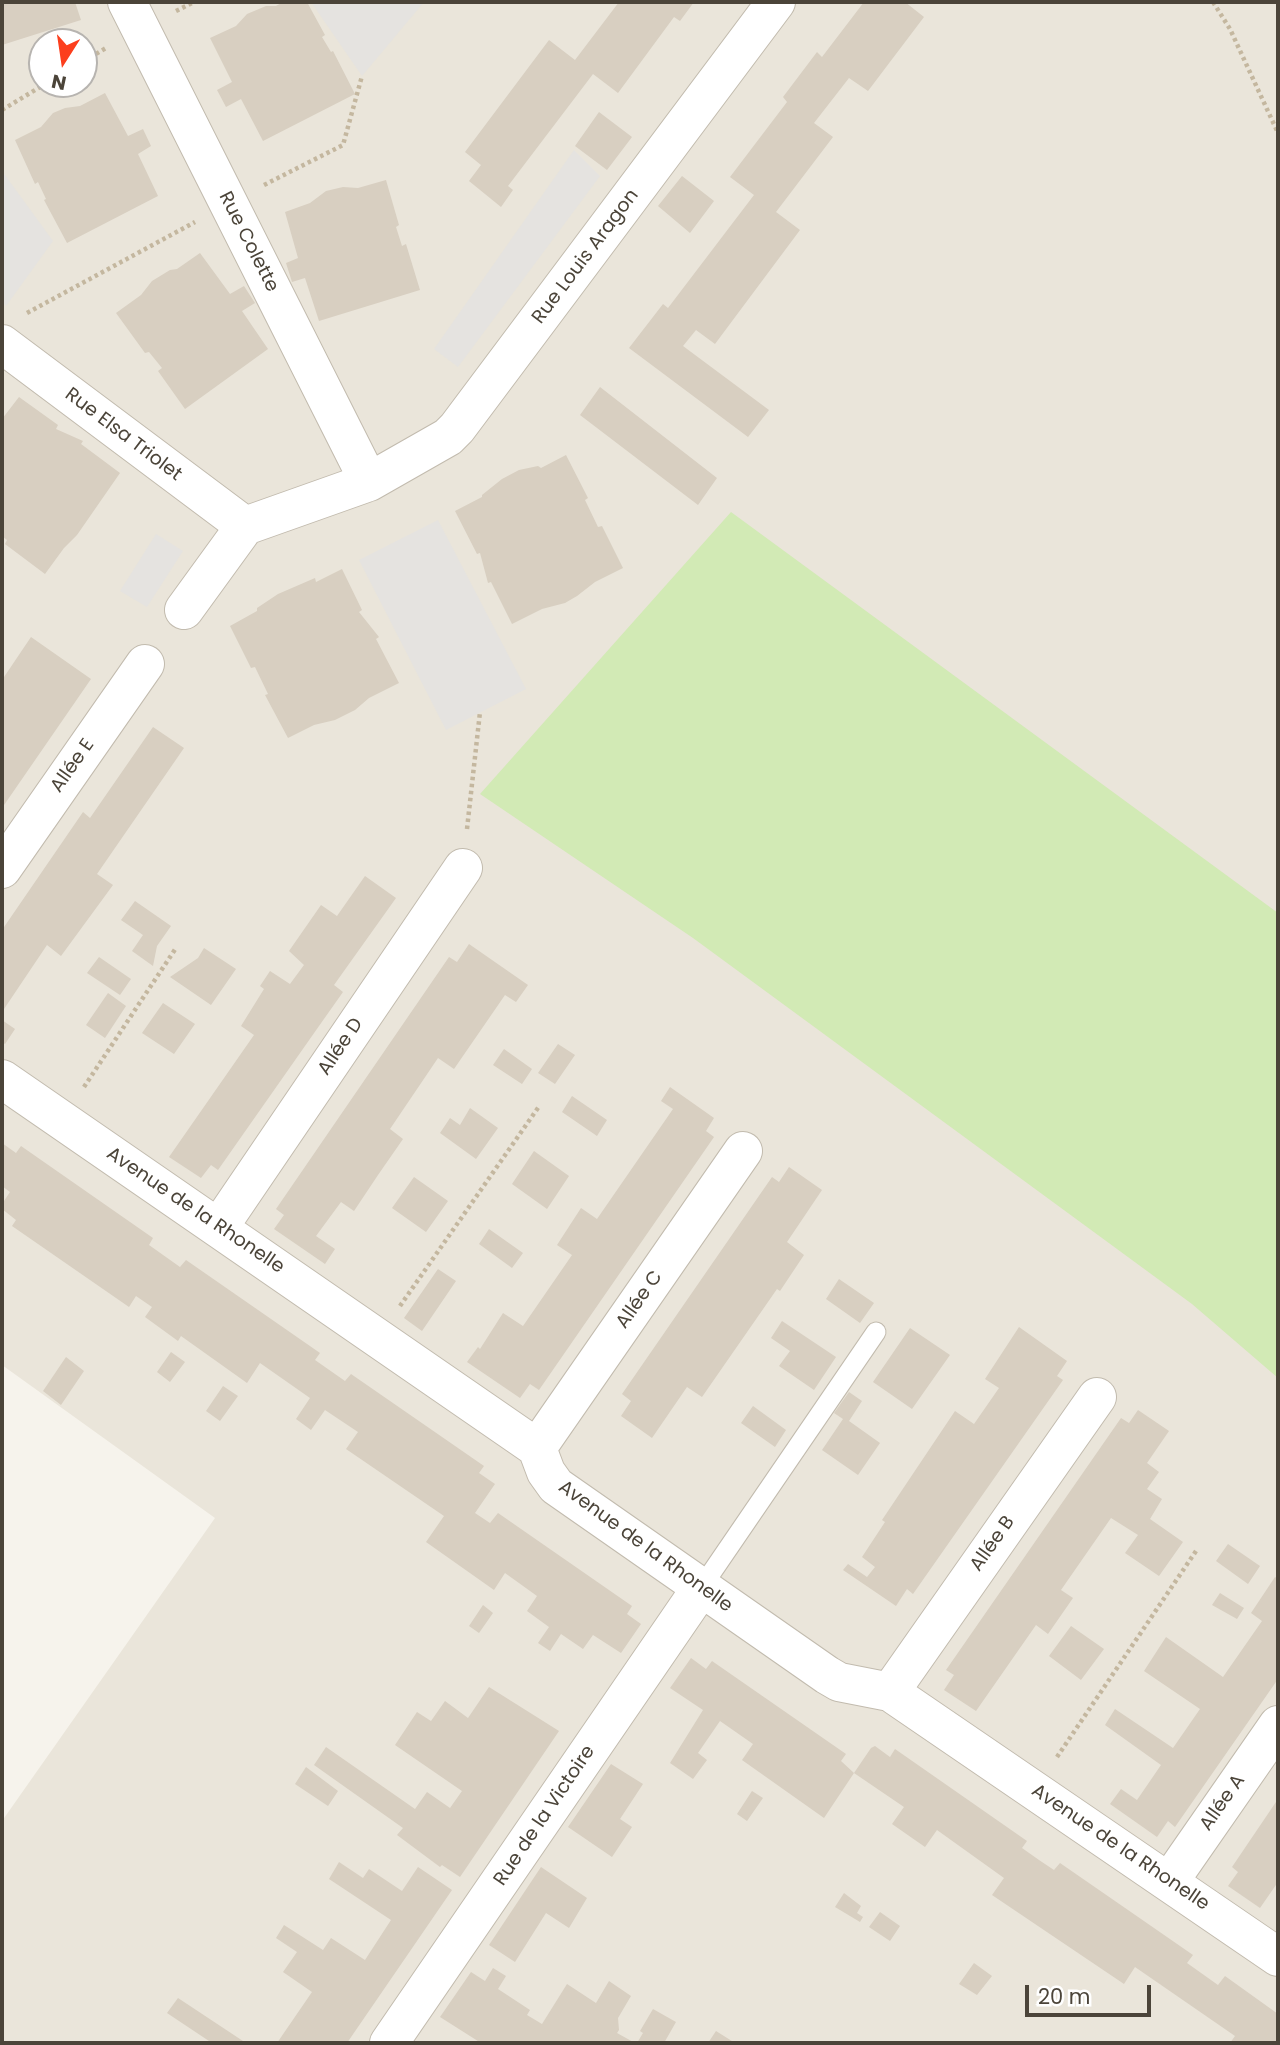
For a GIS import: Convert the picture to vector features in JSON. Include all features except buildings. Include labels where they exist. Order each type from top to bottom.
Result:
[{"type":"street","name":"Rue Colette","points":[[127,2],[369,482]]},
{"type":"street","name":"Rue Louis Aragon","points":[[369,482],[448,437],[468,415],[776,2]]},
{"type":"street","name":"Rue Elsa Triolet","points":[[2,344],[245,526]]},
{"type":"street","points":[[184,610],[245,526],[369,482]]},
{"type":"street","name":"Allée E","points":[[2,869],[145,664]]},
{"type":"street","name":"Allée D","points":[[219,1227],[463,868]]},
{"type":"street","name":"Avenue de la Rhonelle","points":[[2,1079],[537,1448],[546,1472],[556,1486],[701,1588],[839,1682],[890,1692],[1278,1957]]},
{"type":"street","name":"Allée C","points":[[537,1448],[743,1151]]},
{"type":"street","name":"Allée B","points":[[890,1692],[1097,1397]]},
{"type":"street","name":"Rue de la Victoire","points":[[402,2039],[701,1588]]},
{"type":"street","name":"Allée A","points":[[1169,1882],[1278,1725]]},
{"type":"lane","points":[[701,1588],[876,1332]]},
{"type":"path","points":[[1213,2],[1230,29],[1278,133]]},
{"type":"path","points":[[2,110],[28,94]]},
{"type":"path","points":[[463,868],[480,712]]},
{"type":"path","points":[[62,1120],[176,948]]},
{"type":"path","points":[[378,1338],[540,1105]]},
{"type":"path","points":[[1035,1790],[1195,1551]]},
{"type":"shaded area","points":[[2,2],[1278,2],[1278,2043],[2,2043],[2,1821],[215,1518],[2,1365]]},
{"type":"shaded area","points":[[311,2],[424,2],[362,76]]},
{"type":"shaded area","points":[[574,150],[600,176],[458,367],[434,349]]},
{"type":"shaded area","points":[[2,171],[53,241],[6,306],[2,302]]},
{"type":"shaded area","points":[[438,520],[526,689],[446,730],[359,560]]},
{"type":"shaded area","points":[[156,534],[183,551],[147,607],[120,591]]},
{"type":"green space","points":[[731,512],[1278,913],[1278,1378],[1192,1304],[693,938],[480,794]]}]
